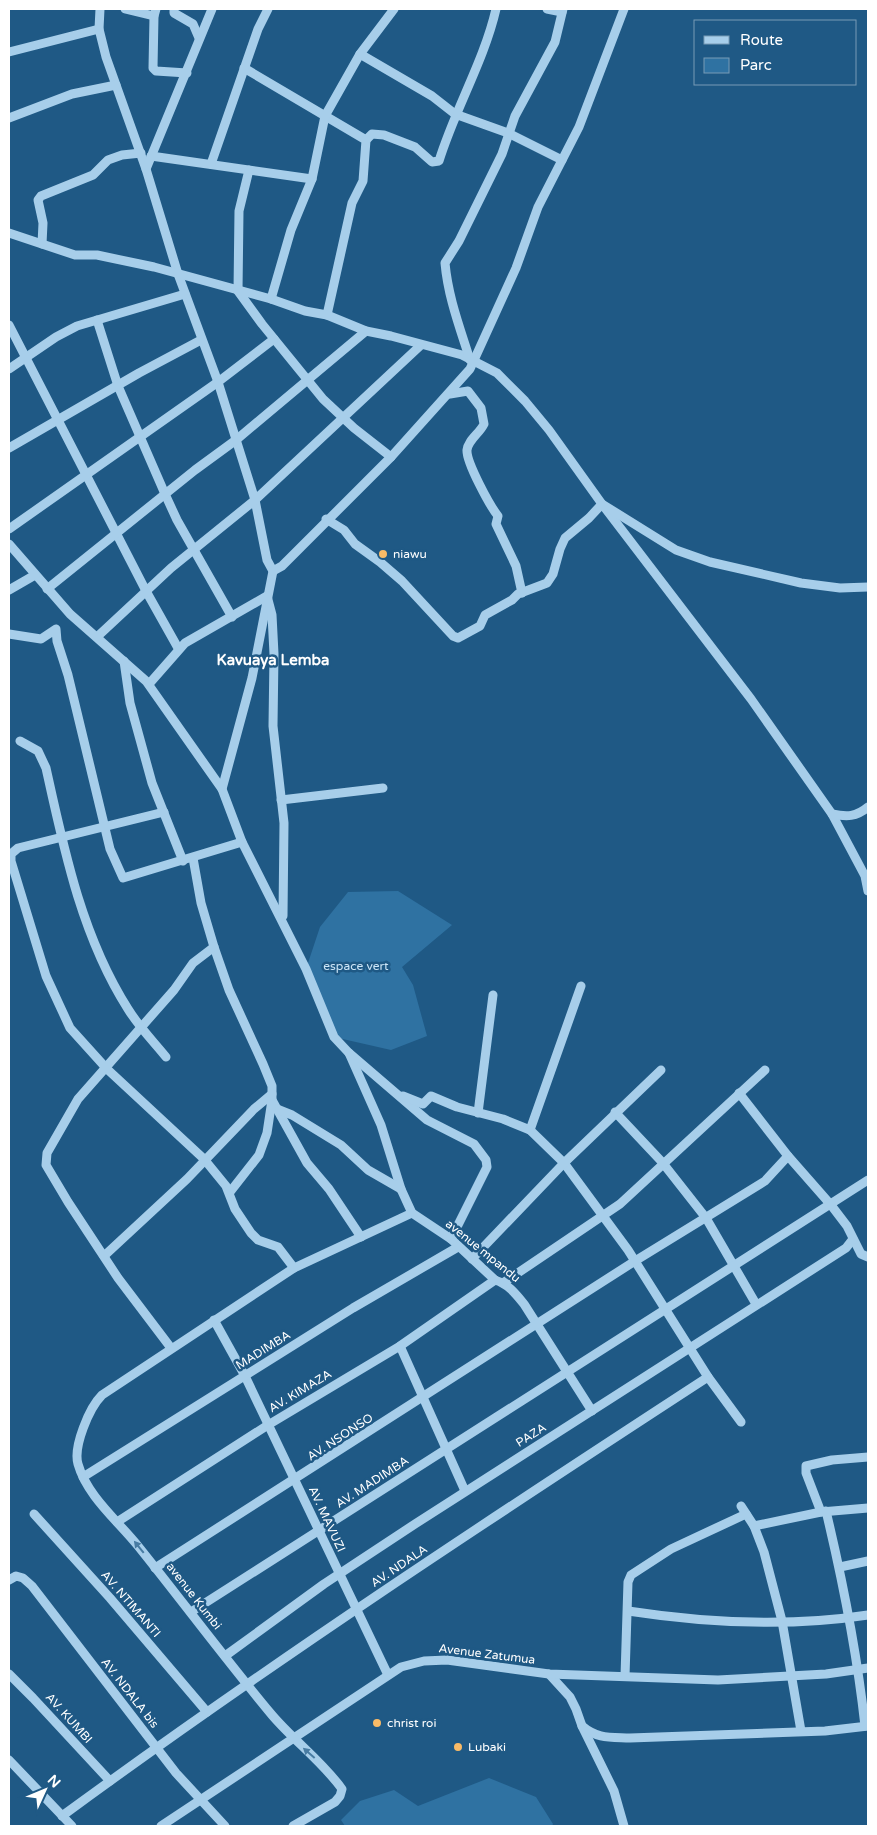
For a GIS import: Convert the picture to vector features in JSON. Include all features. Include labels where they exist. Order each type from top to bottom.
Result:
[{"type":"street","points":[[100,9],[99,30],[116,85],[141,153],[178,274],[218,382],[255,500],[267,560],[273,571],[252,678],[222,789]]},
{"type":"street","points":[[125,9],[155,12],[153,68],[161,72],[187,73]]},
{"type":"street","points":[[174,9],[174,13],[193,24],[199,38]]},
{"type":"street","points":[[146,169],[212,9]]},
{"type":"street","points":[[211,164],[258,29],[268,9]]},
{"type":"street","points":[[271,299],[288,239],[312,179],[325,116],[360,54],[394,9]]},
{"type":"street","points":[[366,140],[372,134],[384,135],[415,147],[432,162],[437,163],[455,114],[491,30],[496,9]]},
{"type":"street","points":[[472,360],[459,332],[445,264],[459,241],[502,154],[515,116],[555,42],[563,10],[547,9]]},
{"type":"street","points":[[273,571],[282,566],[326,519],[390,457],[470,369],[472,360],[511,281],[538,207],[586,110],[624,9]]},
{"type":"street","points":[[9,52],[99,30]]},
{"type":"street","points":[[360,54],[432,96],[455,114],[508,133],[562,160]]},
{"type":"street","points":[[244,68],[366,140]]},
{"type":"street","points":[[9,118],[72,94],[116,85]]},
{"type":"street","points":[[327,315],[352,203],[363,180],[366,140]]},
{"type":"street","points":[[42,244],[43,222],[38,200],[41,196],[93,175],[108,160],[122,155],[141,153]]},
{"type":"street","points":[[152,156],[312,179]]},
{"type":"street","points":[[250,170],[240,211],[238,291],[307,381],[343,418],[390,457]]},
{"type":"street","points":[[9,232],[75,255],[97,255],[178,274],[271,299],[305,311],[327,315],[366,331],[462,355],[497,373],[525,401],[714,648],[832,814],[862,869],[868,891]]},
{"type":"street","points":[[9,369],[65,332],[97,320],[185,294]]},
{"type":"street","points":[[97,320],[118,386],[166,494],[232,617]]},
{"type":"street","points":[[9,325],[116,534],[178,648]]},
{"type":"street","points":[[47,589],[236,440],[366,331]]},
{"type":"street","points":[[9,529],[218,382],[274,339]]},
{"type":"street","points":[[9,448],[202,340]]},
{"type":"street","points":[[98,636],[194,549],[255,500],[421,346]]},
{"type":"street","points":[[449,394],[468,391],[481,408],[484,424],[470,443],[467,452],[481,489],[498,516],[496,524],[516,566],[522,592]]},
{"type":"street","points":[[602,504],[676,550],[710,562],[800,583],[840,588],[868,587]]},
{"type":"street","points":[[326,519],[344,530],[355,544],[402,581],[455,638],[469,634],[480,626],[485,615],[522,592],[547,583],[553,574],[560,550],[566,538],[602,504]]},
{"type":"street","points":[[9,544],[70,614],[98,636],[149,684],[222,789],[242,842],[306,969],[330,1030],[348,1052],[394,1092],[428,1120],[474,1144],[486,1160],[487,1168],[454,1243]]},
{"type":"street","points":[[9,590],[35,575]]},
{"type":"street","points":[[149,684],[178,648],[267,596]]},
{"type":"street","points":[[267,596],[272,615],[274,654],[273,726],[285,851],[283,916]]},
{"type":"street","points":[[9,634],[41,639],[56,629],[57,642],[68,675],[115,863],[124,879],[242,842]]},
{"type":"street","points":[[124,661],[130,703],[152,783],[183,861]]},
{"type":"street","points":[[20,741],[38,751],[46,768],[61,839],[83,912],[109,973],[129,1011],[166,1057]]},
{"type":"street","points":[[281,800],[383,788]]},
{"type":"street","points":[[832,814],[846,817],[855,816],[868,806]]},
{"type":"street","points":[[164,812],[61,839],[18,848],[11,854],[11,861],[38,953],[59,1007],[70,1028],[107,1069],[204,1159],[230,1192],[235,1209],[251,1233],[258,1240],[278,1247],[294,1268]]},
{"type":"street","points":[[193,858],[201,903],[214,947],[229,990],[272,1086],[266,1133],[259,1155],[230,1192]]},
{"type":"street","points":[[214,947],[194,963],[174,990],[141,1026],[107,1069],[78,1099],[47,1154],[46,1165],[68,1202],[133,1300],[171,1348],[294,1268],[412,1213]]},
{"type":"street","points":[[530,1130],[581,986]]},
{"type":"street","points":[[478,1113],[493,995]]},
{"type":"street","name":"avenue mpandu","points":[[348,1052],[381,1124],[400,1189],[412,1213],[454,1243],[524,1304],[592,1411]]},
{"type":"street","points":[[472,1259],[615,1112],[661,1070]]},
{"type":"street","name":"AV. KIMAZA","points":[[117,1522],[268,1426],[400,1346],[620,1204],[662,1162],[765,1070]]},
{"type":"street","points":[[394,1092],[423,1104],[431,1096],[436,1096],[457,1107],[503,1119],[530,1130],[564,1163],[604,1215],[666,1308],[689,1348],[741,1422]]},
{"type":"street","points":[[739,1093],[788,1156],[847,1226],[861,1254],[868,1257]]},
{"type":"street","points":[[104,1256],[187,1179],[254,1108],[272,1097]]},
{"type":"street","points":[[272,1097],[307,1164],[329,1189],[361,1237]]},
{"type":"street","points":[[277,1109],[292,1115],[341,1145],[368,1170],[400,1189]]},
{"type":"street","points":[[615,1112],[662,1162],[706,1218],[732,1266],[756,1304]]},
{"type":"street","name":"AV. NSONSO","points":[[155,1568],[635,1261],[765,1182],[788,1156]]},
{"type":"street","name":"AV. MADIMBA","points":[[191,1612],[868,1180]]},
{"type":"street","name":"PAZA","points":[[224,1656],[339,1575],[756,1304],[846,1248],[853,1240]]},
{"type":"street","name":"MADIMBA","points":[[83,1477],[454,1243]]},
{"type":"street","name":"AV. MAVUZI","points":[[214,1320],[295,1480],[388,1675]]},
{"type":"street","points":[[400,1346],[465,1492]]},
{"type":"street","name":"avenue Kumbi","points":[[171,1348],[96,1401],[75,1454],[83,1477],[117,1522],[191,1612],[247,1685],[294,1739],[320,1762],[342,1789],[340,1796],[335,1802],[294,1826]]},
{"type":"street","name":"AV. NDALA","points":[[62,1816],[156,1746],[486,1522],[708,1376]]},
{"type":"street","points":[[582,1726],[589,1733],[601,1737],[801,1731],[867,1726],[864,1668],[850,1618],[840,1567],[823,1511],[806,1473],[806,1466],[832,1460],[868,1457]]},
{"type":"street","points":[[754,1526],[823,1511],[868,1508]]},
{"type":"street","points":[[626,1676],[628,1582],[631,1575],[671,1549],[743,1510],[754,1526],[764,1552],[782,1621],[801,1731]]},
{"type":"street","name":"AV. NTIMANTI","points":[[34,1514],[110,1598],[207,1712]]},
{"type":"street","points":[[840,1567],[868,1562]]},
{"type":"street","name":"AV. NDALA bis","points":[[13,1578],[24,1578],[32,1586],[156,1746],[200,1800],[225,1826]]},
{"type":"street","points":[[628,1611],[718,1620],[782,1621],[850,1618],[868,1615]]},
{"type":"street","name":"Avenue Zatumua","points":[[161,1826],[400,1667],[424,1661],[447,1660],[549,1674],[718,1680],[791,1676],[864,1668]]},
{"type":"street","points":[[864,1668],[868,1660]]},
{"type":"street","name":"AV. KUMBI","points":[[9,1674],[110,1781]]},
{"type":"street","points":[[549,1674],[570,1697],[614,1791],[624,1826]]},
{"type":"street","points":[[9,1760],[72,1826]]},
{"type":"green space","name":"espace vert","points":[[398,891],[452,925],[402,967],[413,985],[427,1036],[391,1050],[334,1037],[306,969],[320,927],[348,892]]},
{"type":"green space","points":[[489,1778],[536,1797],[553,1824],[552,1826],[345,1826],[341,1820],[360,1801],[394,1790],[418,1806]]},
{"type":"place","name":"niawu","points":[[383,554]]},
{"type":"place","name":"christ roi","points":[[377,1723]]},
{"type":"place","name":"Lubaki","points":[[458,1747]]},
{"type":"district","name":"Kavuaya Lemba","points":[[273,660]]}]
